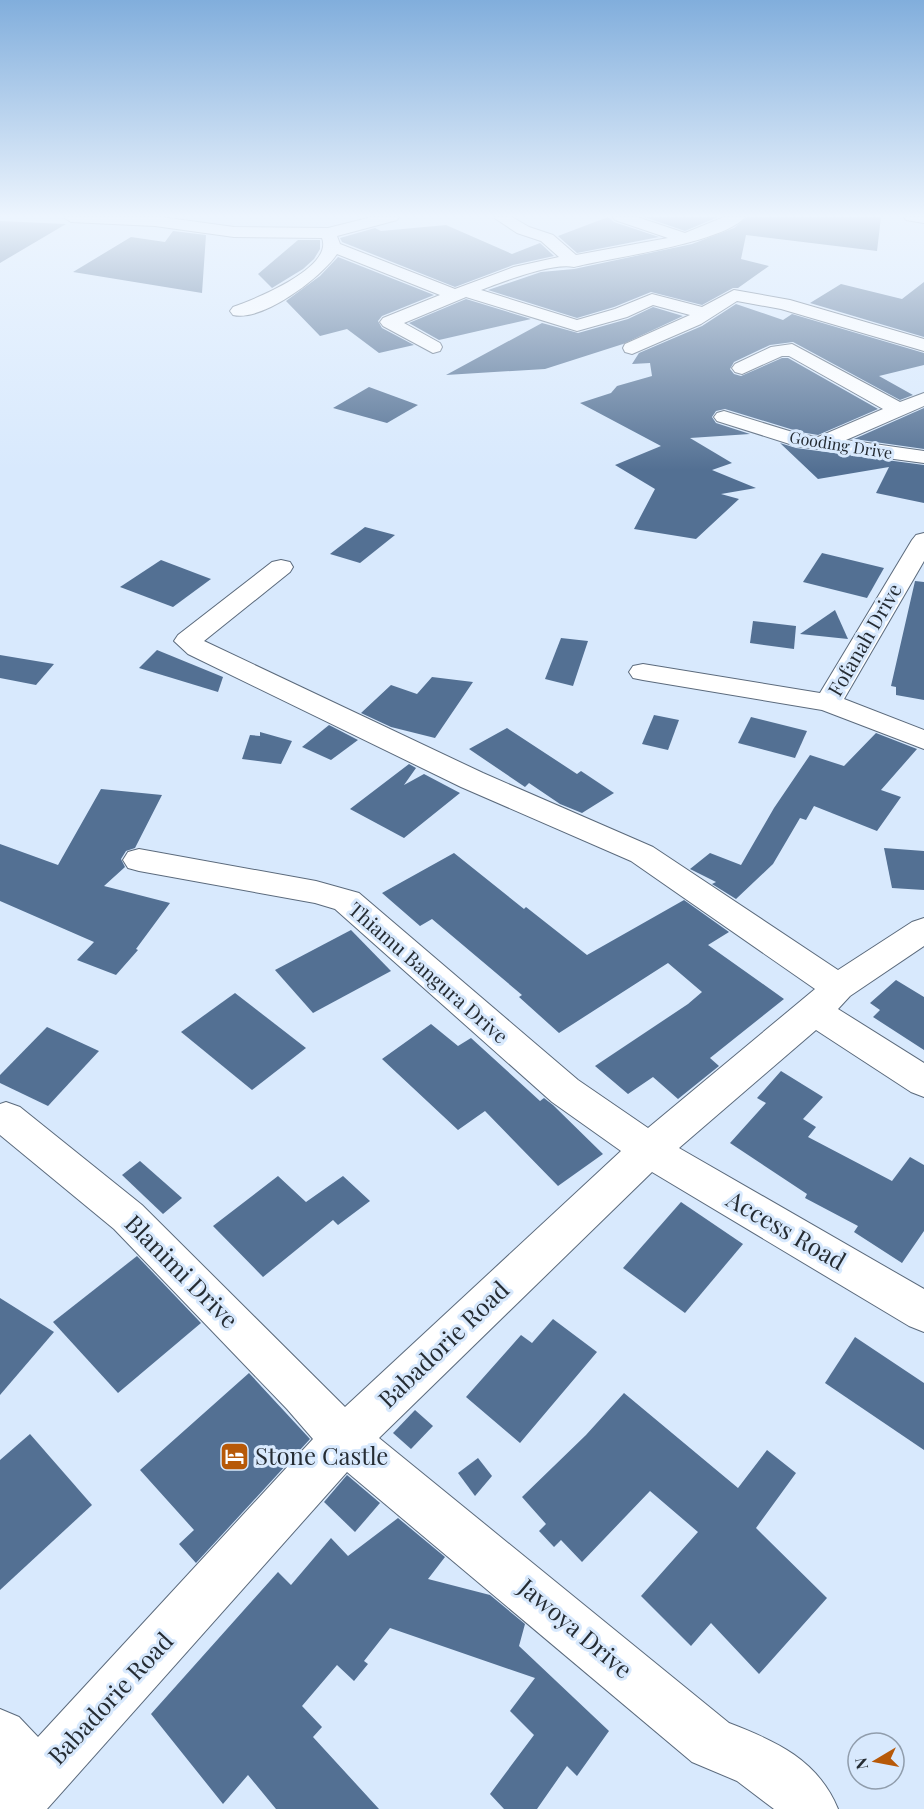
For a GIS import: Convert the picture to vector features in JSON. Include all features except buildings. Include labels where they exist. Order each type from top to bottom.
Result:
[{"type":"street","points":[[239,311],[266,301]]},
{"type":"street","points":[[433,347],[390,322],[440,301]]},
{"type":"street","points":[[491,301],[577,326],[621,313],[647,301]]},
{"type":"street","points":[[661,301],[706,314]]},
{"type":"street","points":[[632,348],[706,314],[723,301]]},
{"type":"street","points":[[771,301],[924,345]]},
{"type":"street","points":[[742,368],[778,351],[792,350],[897,410]]},
{"type":"street","points":[[821,443],[923,399]]},
{"type":"street","name":"Gooding Drive","points":[[724,417],[796,440],[924,457]]},
{"type":"street","name":"Fofanah Drive","points":[[643,672],[828,703],[924,540]]},
{"type":"street","points":[[281,567],[187,641],[197,648],[472,780],[642,854],[826,999],[924,1082]]},
{"type":"street","points":[[828,703],[924,740]]},
{"type":"street","name":"Thiamu Bangura Drive","points":[[139,860],[316,892],[347,902],[565,1091],[649,1150]]},
{"type":"street","name":"Babadorie Road","points":[[29,1796],[344,1440],[649,1150],[826,999],[924,930]]},
{"type":"street","name":"Blanimi Drive","points":[[6,1118],[128,1217],[303,1394],[344,1440]]},
{"type":"street","name":"Access Road","points":[[649,1150],[924,1312]]},
{"type":"street","name":"Jawoya Drive","points":[[344,1440],[711,1743],[756,1761],[794,1790],[810,1809]]},
{"type":"street","points":[[0,1736],[18,1756],[29,1796]]},
{"type":"place","name":"Stone Castle","points":[[234,1457]]}]
